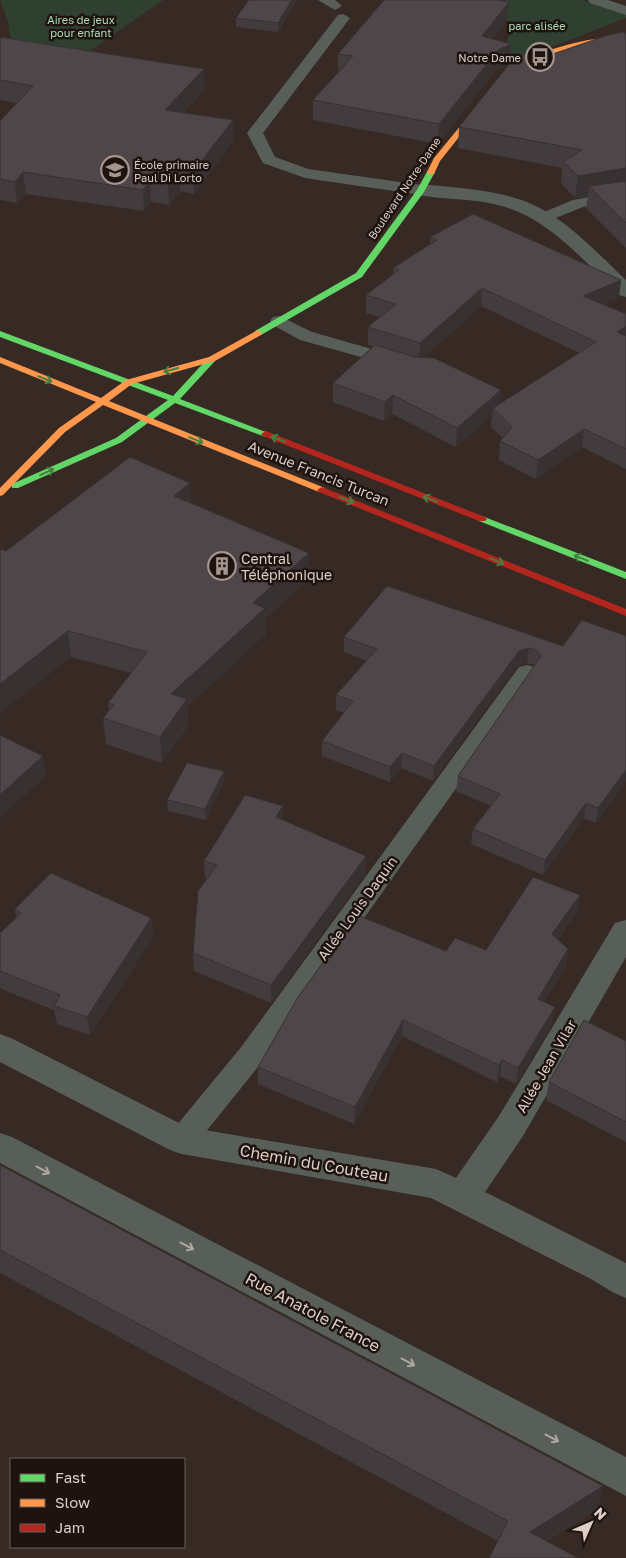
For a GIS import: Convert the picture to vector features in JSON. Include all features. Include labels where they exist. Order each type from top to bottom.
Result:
[{"type":"main road","points":[[504,74],[582,40],[600,37],[626,40]]},
{"type":"main road","name":"Boulevard Notre-Dame","points":[[1,492],[62,430],[129,382],[212,359],[359,275],[421,190],[438,160],[486,97]]},
{"type":"main road","name":"Avenue Francis Turcan","points":[[0,334],[129,382],[626,576]]},
{"type":"main road","name":"Boulevard Notre-Dame","points":[[1,492],[120,440],[175,400],[212,359]]},
{"type":"main road","name":"Avenue Francis Turcan","points":[[0,360],[626,613]]},
{"type":"street","points":[[421,190],[491,198],[532,211],[559,229],[626,291]]},
{"type":"street","name":"Allée Jean Vilar","points":[[462,1197],[511,1126],[626,931]]},
{"type":"street","name":"Chemin du Couteau","points":[[0,1048],[182,1140],[436,1184],[603,1268],[626,1282]]},
{"type":"street","name":"Rue Anatole France","points":[[0,1148],[626,1477]]},
{"type":"lane","points":[[595,0],[626,11]]},
{"type":"lane","points":[[334,8],[255,133],[269,160],[305,173],[421,190]]},
{"type":"lane","points":[[612,38],[626,33]]},
{"type":"lane","points":[[543,218],[579,203],[626,195]]},
{"type":"lane","points":[[279,321],[306,336],[411,367]]},
{"type":"lane","name":"Allée Louis Daquin","points":[[182,1140],[252,1054],[527,672]]},
{"type":"green space","name":"Aires de jeux pour enfant","points":[[0,0],[163,0],[88,52],[11,41],[8,22]]},
{"type":"green space","name":"parc alisée","points":[[420,0],[583,0],[626,15],[626,18],[541,51],[502,60],[513,22]]},
{"type":"building","points":[[249,0],[292,0],[278,23],[236,18]]},
{"type":"building","points":[[384,0],[498,0],[509,2],[482,36],[511,44],[498,50],[439,124],[313,100],[353,56],[338,54]]},
{"type":"building","points":[[623,32],[626,34],[626,168],[578,176],[563,162],[582,150],[459,127],[513,59],[535,49],[553,54],[608,35]]},
{"type":"building","points":[[0,37],[204,69],[165,110],[233,120],[193,172],[179,170],[168,184],[150,181],[143,190],[23,172],[15,182],[0,179],[0,121],[33,86],[0,80]]},
{"type":"building","points":[[626,181],[626,223],[589,186]]},
{"type":"building","points":[[473,214],[621,280],[583,296],[626,314],[626,326],[617,332],[626,336],[626,449],[584,429],[538,460],[500,441],[512,427],[493,408],[596,342],[482,288],[420,343],[368,327],[396,304],[366,295],[399,270],[393,268],[437,240],[430,237]]},
{"type":"building","points":[[375,345],[415,357],[434,358],[501,390],[457,428],[393,395],[385,402],[333,383]]},
{"type":"building","points":[[130,457],[190,483],[174,496],[309,553],[253,603],[265,608],[171,694],[187,699],[160,737],[103,718],[114,705],[108,703],[147,652],[68,631],[0,684],[0,549],[6,551]]},
{"type":"building","points":[[387,586],[563,646],[582,620],[626,636],[626,770],[598,808],[586,803],[545,860],[473,829],[500,794],[458,776],[541,656],[537,650],[529,648],[519,651],[434,766],[402,753],[390,767],[322,741],[353,701],[336,695],[377,649],[344,637]]},
{"type":"building","points":[[0,735],[43,756],[0,795]]},
{"type":"building","points":[[187,763],[224,771],[205,809],[167,800]]},
{"type":"building","points":[[245,795],[283,806],[276,817],[366,856],[271,985],[193,953],[198,891],[217,865],[204,861]]},
{"type":"building","points":[[51,873],[151,918],[87,1017],[54,1006],[60,995],[0,971],[0,933],[21,913],[15,909]]},
{"type":"building","points":[[533,877],[580,895],[552,934],[568,949],[538,999],[555,1007],[518,1068],[502,1060],[499,1065],[403,1020],[355,1107],[258,1067],[298,997],[357,915],[446,951],[455,938],[486,950]]},
{"type":"building","points":[[584,1020],[626,1041],[626,1122],[549,1082]]},
{"type":"building","points":[[0,1165],[603,1486],[530,1532],[578,1558],[489,1558],[508,1521],[0,1250]]},
{"type":"traffic: fast","points":[[258,333],[359,275],[421,190],[431,172]]},
{"type":"traffic: fast","points":[[0,334],[266,434]]},
{"type":"traffic: fast","points":[[15,486],[119,440],[175,399],[212,359]]},
{"type":"traffic: fast","points":[[482,519],[626,576]]},
{"type":"traffic: slow","points":[[517,68],[544,55],[583,42],[611,39],[626,40]]},
{"type":"traffic: slow","points":[[431,172],[437,160],[482,103]]},
{"type":"traffic: slow","points":[[0,493],[62,430],[129,382],[212,359],[258,333]]},
{"type":"traffic: slow","points":[[0,360],[322,490]]},
{"type":"traffic: jam","points":[[266,434],[482,519]]},
{"type":"traffic: jam","points":[[322,490],[626,613]]},
{"type":"place","name":"Notre Dame","points":[[540,57]]},
{"type":"place","name":"École primaire Paul Di Lorto","points":[[115,170]]},
{"type":"place","name":"Central Téléphonique","points":[[222,566]]}]
